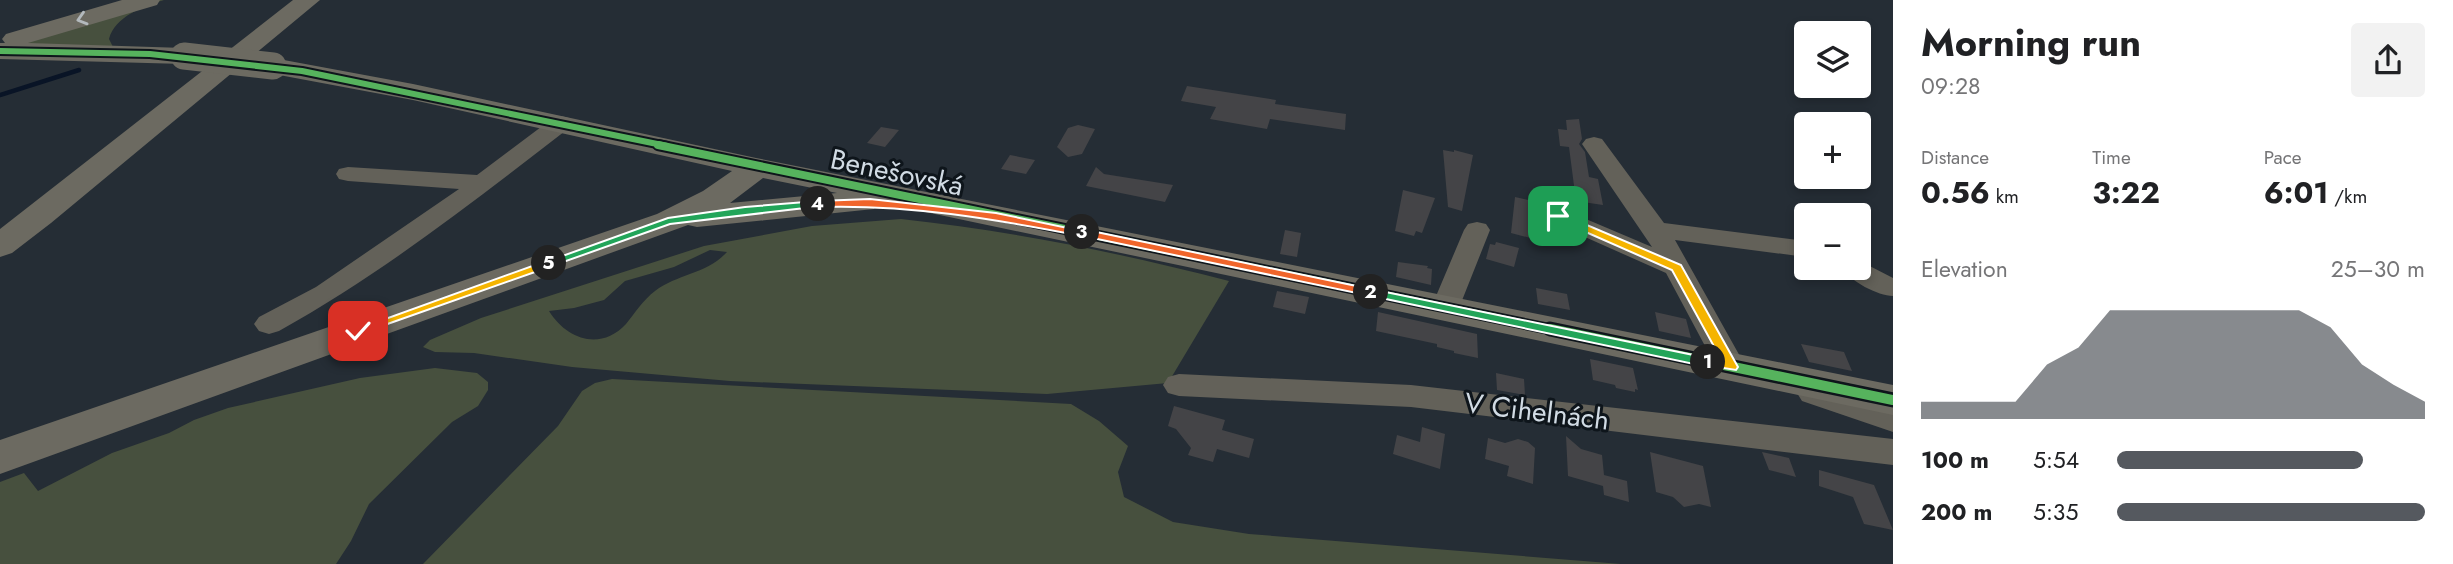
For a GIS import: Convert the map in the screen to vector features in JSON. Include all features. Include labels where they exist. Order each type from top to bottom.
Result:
[{"type":"main road","points":[[0,44],[148,0]]},
{"type":"main road","points":[[150,54],[122,43],[120,31],[142,12],[174,0]]},
{"type":"main road","points":[[275,26],[287,9],[285,0]]},
{"type":"main road","points":[[0,231],[198,86],[308,0]]},
{"type":"main road","name":"Benešovská","points":[[0,51],[150,54],[273,66],[561,123],[756,167],[1893,400]]},
{"type":"main road","points":[[0,246],[64,198],[198,86]]},
{"type":"main road","points":[[627,236],[664,215],[683,201],[692,190],[696,179],[694,169],[688,159],[668,147]]},
{"type":"main road","points":[[0,457],[668,221],[717,200],[756,167]]},
{"type":"main road","points":[[668,221],[745,210],[870,202],[996,216]]},
{"type":"street","points":[[269,324],[326,293],[482,183],[561,123]]},
{"type":"street","points":[[1594,144],[1656,230],[1731,367]]},
{"type":"street","points":[[348,174],[482,183]]},
{"type":"street","points":[[1558,216],[1677,268]]},
{"type":"street","points":[[1445,308],[1477,230]]},
{"type":"street","points":[[1656,230],[1794,247]]},
{"type":"street","points":[[1871,277],[1890,288]]},
{"type":"street","points":[[1777,376],[1823,397],[1893,420]]},
{"type":"street","name":"V Cihelnách","points":[[1179,385],[1411,397],[1893,452]]},
{"type":"green space","points":[[164,0],[131,14],[117,24],[109,39],[113,47],[25,46],[22,42]]},
{"type":"green space","points":[[901,219],[943,224],[1066,244],[1229,281],[1168,383],[1047,394],[730,381],[572,367],[474,353],[435,352],[423,347],[430,340],[481,318],[704,246],[812,226]],"holes":[[[710,250],[727,252],[701,270],[655,291],[626,324],[606,337],[595,339],[575,335],[556,321],[549,311],[604,300],[625,281],[674,267]]]},
{"type":"green space","points":[[435,368],[477,373],[488,382],[488,390],[478,406],[452,422],[369,504],[336,564],[0,564],[0,482],[24,473],[38,491],[112,453],[228,408],[360,378]]},
{"type":"green space","points":[[612,379],[1071,404],[1099,421],[1128,446],[1118,472],[1124,497],[1173,522],[1249,534],[1621,564],[423,564],[558,426],[582,391],[595,383]]},
{"type":"building","points":[[1187,86],[1276,100],[1275,104],[1346,114],[1345,130],[1270,119],[1267,129],[1210,119],[1216,107],[1181,101]]},
{"type":"building","points":[[1579,119],[1582,139],[1579,144],[1585,152],[1589,177],[1598,179],[1603,205],[1576,201],[1569,147],[1560,146],[1558,129],[1567,130],[1566,120]]},
{"type":"building","points":[[1078,125],[1095,129],[1082,154],[1068,157],[1057,147],[1068,128]]},
{"type":"building","points":[[881,127],[899,130],[885,147],[867,143]]},
{"type":"building","points":[[1443,150],[1473,155],[1462,211],[1448,207]]},
{"type":"building","points":[[1010,155],[1035,160],[1026,174],[1001,169]]},
{"type":"building","points":[[1096,167],[1104,174],[1173,185],[1165,202],[1086,186]]},
{"type":"building","points":[[1403,190],[1435,198],[1422,233],[1416,231],[1414,236],[1395,231]]},
{"type":"building","points":[[1515,197],[1541,203],[1538,240],[1511,233]]},
{"type":"building","points":[[1285,230],[1301,233],[1297,257],[1280,254]]},
{"type":"building","points":[[1496,242],[1519,248],[1514,267],[1486,259],[1490,244],[1495,245]]},
{"type":"building","points":[[1398,262],[1428,266],[1427,268],[1432,269],[1431,285],[1396,277]]},
{"type":"building","points":[[1536,288],[1567,294],[1570,310],[1538,304]]},
{"type":"building","points":[[1277,291],[1309,297],[1305,314],[1273,307]]},
{"type":"building","points":[[1378,312],[1477,334],[1478,358],[1454,353],[1437,347],[1437,344],[1376,331]]},
{"type":"building","points":[[1655,312],[1686,319],[1691,338],[1659,331]]},
{"type":"building","points":[[1801,344],[1844,352],[1852,371],[1809,362]]},
{"type":"building","points":[[1590,359],[1633,368],[1638,390],[1635,389],[1635,392],[1616,388],[1615,385],[1593,380]]},
{"type":"building","points":[[1496,373],[1524,379],[1525,395],[1497,390]]},
{"type":"building","points":[[1174,406],[1225,420],[1222,430],[1254,439],[1249,458],[1217,449],[1213,462],[1188,455],[1191,448],[1176,429],[1168,426]]},
{"type":"building","points":[[1422,427],[1445,434],[1440,469],[1393,454],[1397,435],[1420,442]]},
{"type":"building","points":[[1566,436],[1581,449],[1602,455],[1604,475],[1627,481],[1629,502],[1604,495],[1603,486],[1568,476]]},
{"type":"building","points":[[1488,438],[1505,443],[1518,439],[1535,448],[1533,484],[1507,476],[1509,466],[1485,459]]},
{"type":"building","points":[[1650,452],[1703,466],[1711,507],[1699,504],[1684,507],[1673,497],[1656,492]]},
{"type":"building","points":[[1762,452],[1789,458],[1796,477],[1769,470]]},
{"type":"building","points":[[1819,470],[1874,485],[1893,530],[1864,524],[1853,497],[1819,486]]},
{"type":"waterway","points":[[0,95],[79,70]]},
{"type":"cycle path","points":[[0,51],[150,54],[302,71],[1893,400]]},
{"type":"route","points":[[358,331],[668,221],[745,210],[870,202],[996,216],[1101,236],[1731,367],[1677,268],[1558,216]]}]
